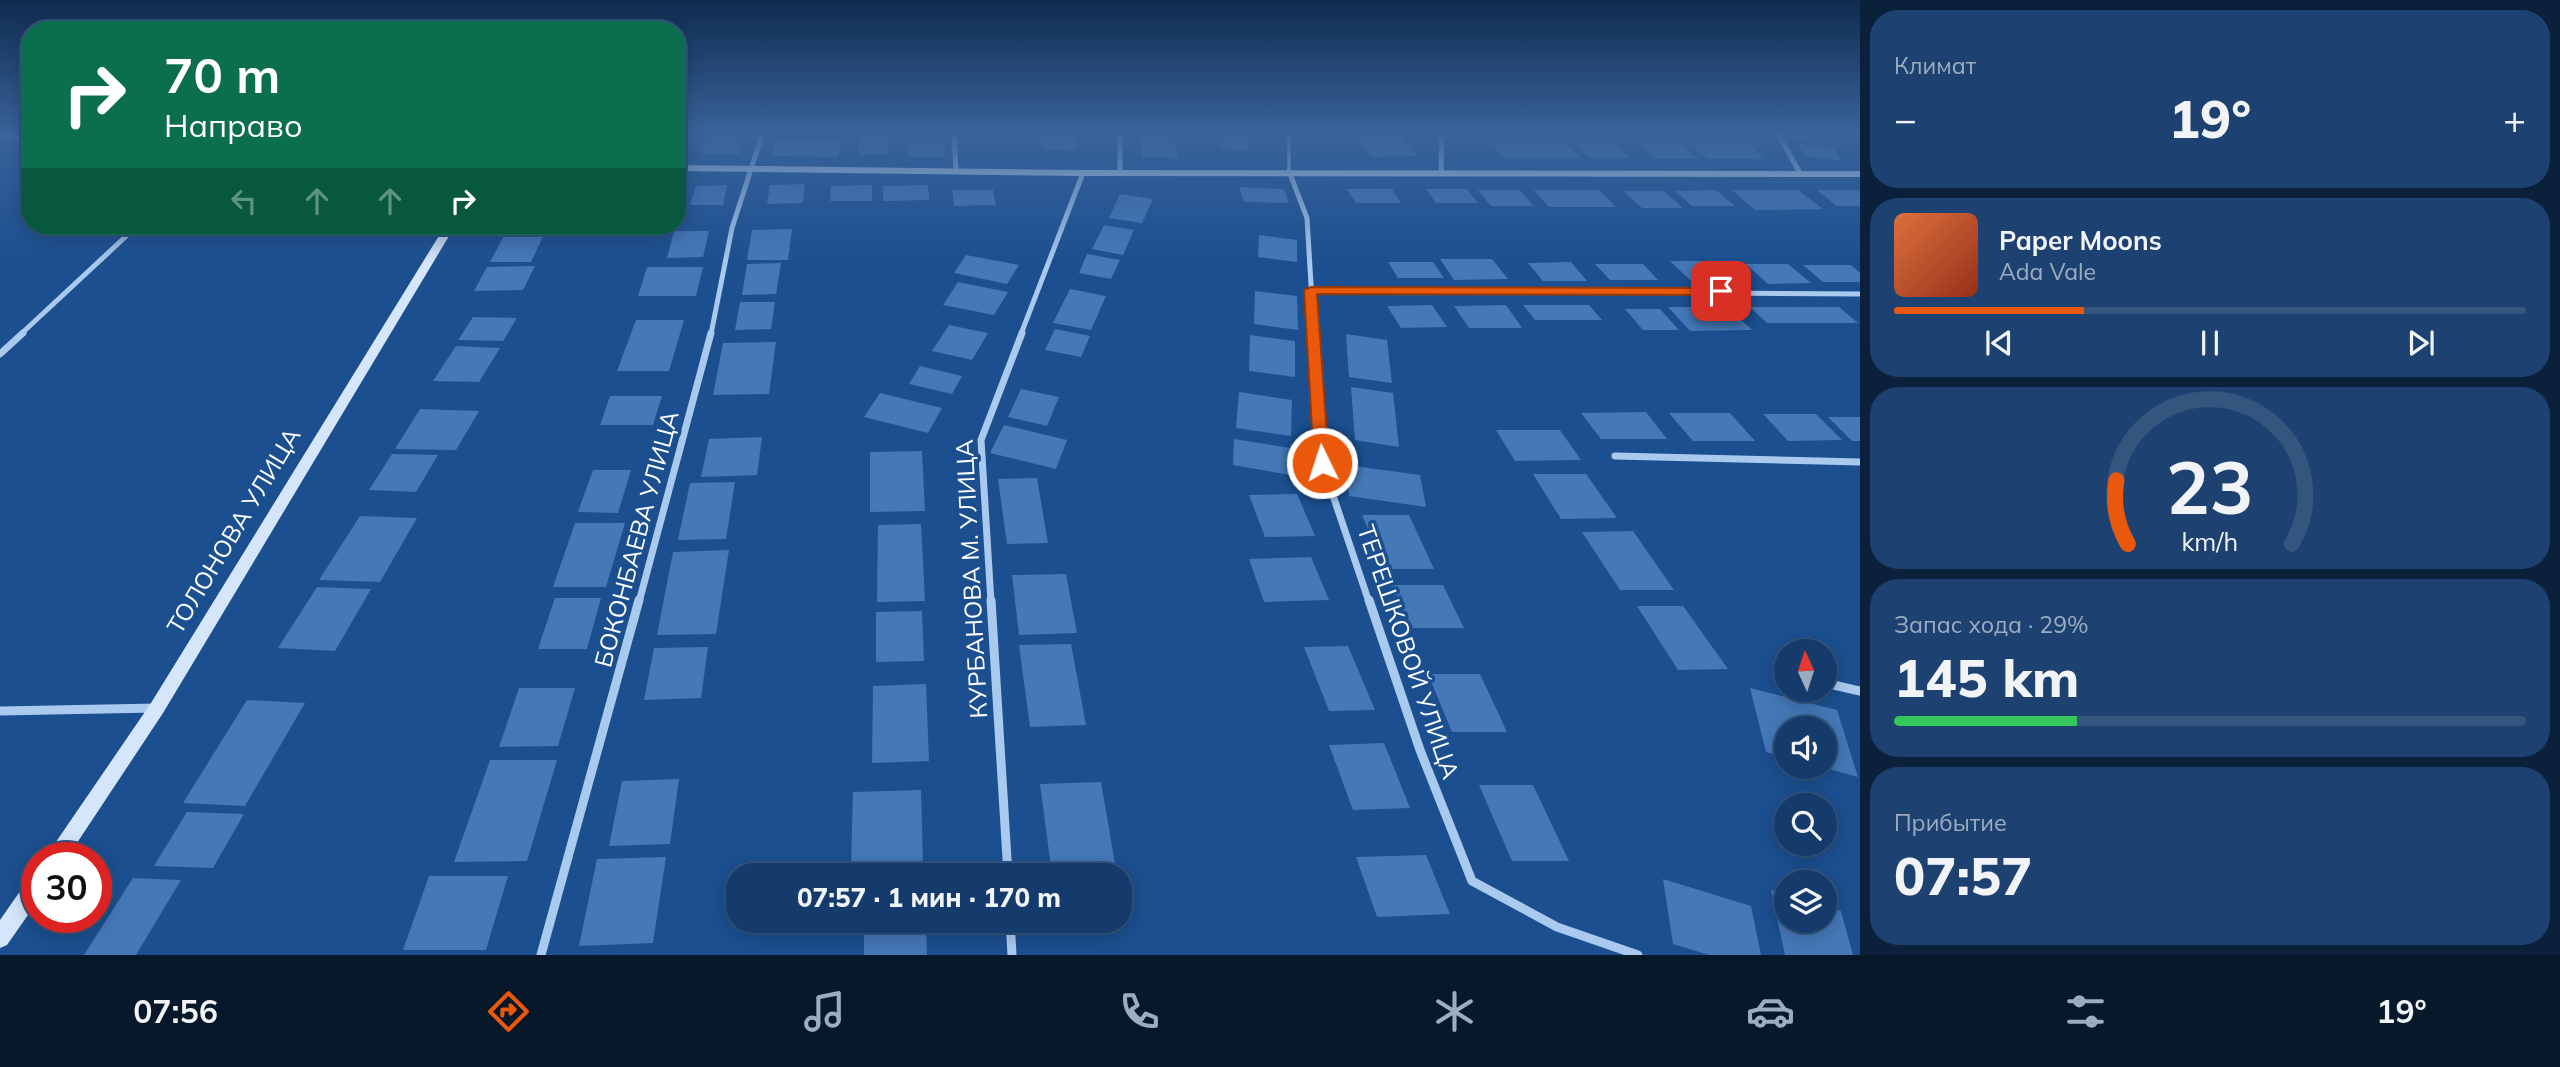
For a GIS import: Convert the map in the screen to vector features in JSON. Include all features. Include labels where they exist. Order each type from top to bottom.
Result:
[{"type":"street","name":"БОКОНБАЕВА УЛИЦА","points":[[541,955],[695,399],[732,228],[749,177]]},
{"type":"street","name":"КУРБАНОВА М. УЛИЦА","points":[[1007,863],[982,440],[994,403],[1061,241],[1082,177]]},
{"type":"street","name":"ТЕРЕШКОВОЙ УЛИЦА","points":[[1291,177],[1307,218],[1322,463],[1420,750],[1472,881],[1557,927],[1638,955]]},
{"type":"street","points":[[0,354],[126,235]]},
{"type":"street","name":"ТОЛОНОВА УЛИЦА","points":[[66,842],[158,708],[445,235]]},
{"type":"street","points":[[1311,290],[1860,294]]},
{"type":"street","points":[[1615,456],[1860,462]]},
{"type":"street","points":[[1838,686],[1860,691]]},
{"type":"street","points":[[0,711],[158,708]]},
{"type":"street","points":[[0,938],[21,907]]},
{"type":"street","points":[[1011,933],[1012,955]]},
{"type":"building","points":[[805,184],[803,203],[767,204],[770,185]]},
{"type":"building","points":[[727,185],[723,205],[690,205],[696,186]]},
{"type":"building","points":[[872,185],[872,201],[830,201],[831,186]]},
{"type":"building","points":[[928,185],[929,200],[883,201],[883,186]]},
{"type":"building","points":[[1239,187],[1284,189],[1289,203],[1244,202]]},
{"type":"building","points":[[1347,189],[1392,189],[1401,203],[1356,203]]},
{"type":"building","points":[[1426,189],[1467,189],[1478,203],[1436,203]]},
{"type":"building","points":[[952,190],[993,190],[996,205],[954,206]]},
{"type":"building","points":[[1478,190],[1519,190],[1534,206],[1491,206]]},
{"type":"building","points":[[1534,190],[1599,190],[1616,207],[1549,207]]},
{"type":"building","points":[[1716,190],[1735,206],[1692,206],[1675,191]]},
{"type":"building","points":[[1732,190],[1798,190],[1823,209],[1755,210]]},
{"type":"building","points":[[1817,190],[1857,190],[1860,192],[1860,206],[1837,206]]},
{"type":"building","points":[[1623,191],[1664,191],[1683,208],[1642,208]]},
{"type":"building","points":[[1120,194],[1153,199],[1142,223],[1109,218]]},
{"type":"building","points":[[1104,225],[1134,230],[1123,255],[1092,249]]},
{"type":"building","points":[[792,229],[788,260],[747,260],[752,230]]},
{"type":"building","points":[[686,231],[709,231],[703,257],[667,258],[673,235],[686,235]]},
{"type":"building","points":[[504,235],[544,235],[531,262],[490,262]]},
{"type":"building","points":[[1259,235],[1297,240],[1297,262],[1258,257]]},
{"type":"building","points":[[1087,254],[1120,260],[1111,279],[1079,273]]},
{"type":"building","points":[[966,255],[1019,265],[1007,284],[954,273]]},
{"type":"building","points":[[1440,259],[1492,259],[1508,279],[1454,280]]},
{"type":"building","points":[[1670,261],[1717,261],[1739,281],[1691,281]]},
{"type":"building","points":[[1388,262],[1433,262],[1444,278],[1398,278]]},
{"type":"building","points":[[1571,262],[1587,281],[1543,281],[1528,263]]},
{"type":"building","points":[[781,263],[776,294],[742,295],[747,264]]},
{"type":"building","points":[[1595,264],[1643,264],[1658,280],[1610,280]]},
{"type":"building","points":[[1746,264],[1788,264],[1811,283],[1768,284]]},
{"type":"building","points":[[1803,265],[1851,265],[1860,273],[1860,282],[1823,282]]},
{"type":"building","points":[[535,266],[523,290],[474,291],[487,267]]},
{"type":"building","points":[[647,267],[703,267],[696,296],[638,296]]},
{"type":"building","points":[[958,282],[1008,292],[994,315],[943,305]]},
{"type":"building","points":[[1070,289],[1106,296],[1091,330],[1053,323]]},
{"type":"building","points":[[1255,291],[1297,296],[1298,330],[1254,324]]},
{"type":"building","points":[[740,302],[775,302],[771,329],[735,330]]},
{"type":"building","points":[[1432,305],[1447,327],[1401,328],[1387,306]]},
{"type":"building","points":[[1506,305],[1522,328],[1469,328],[1454,306]]},
{"type":"building","points":[[1523,305],[1589,305],[1602,320],[1535,320]]},
{"type":"building","points":[[1668,307],[1728,307],[1752,330],[1690,331]]},
{"type":"building","points":[[1750,307],[1839,307],[1858,323],[1767,323]]},
{"type":"building","points":[[1625,309],[1660,309],[1679,330],[1643,330]]},
{"type":"building","points":[[473,317],[517,318],[503,341],[458,340]]},
{"type":"building","points":[[636,320],[684,320],[669,371],[617,371]]},
{"type":"building","points":[[949,325],[988,333],[972,360],[932,351]]},
{"type":"building","points":[[1055,329],[1090,336],[1081,357],[1045,350]]},
{"type":"building","points":[[1346,334],[1387,340],[1392,383],[1349,377]]},
{"type":"building","points":[[1250,335],[1295,341],[1295,377],[1249,371]]},
{"type":"building","points":[[776,342],[769,394],[713,395],[723,343]]},
{"type":"building","points":[[456,346],[500,348],[479,382],[433,381]]},
{"type":"building","points":[[920,366],[962,376],[952,394],[909,384]]},
{"type":"building","points":[[1351,387],[1393,393],[1399,447],[1355,440]]},
{"type":"building","points":[[1021,389],[1059,397],[1047,426],[1008,417]]},
{"type":"building","points":[[1239,392],[1292,400],[1291,436],[1236,428]]},
{"type":"building","points":[[880,393],[942,408],[928,433],[864,417]]},
{"type":"building","points":[[610,396],[662,396],[653,425],[600,425]]},
{"type":"building","points":[[420,409],[479,411],[456,450],[395,449]]},
{"type":"building","points":[[1646,412],[1667,439],[1601,439],[1581,413]]},
{"type":"building","points":[[1669,413],[1730,413],[1755,441],[1693,441]]},
{"type":"building","points":[[1763,414],[1816,414],[1842,440],[1788,441]]},
{"type":"building","points":[[1828,417],[1860,417],[1860,441],[1852,441]]},
{"type":"building","points":[[1004,425],[1067,440],[1056,469],[990,453]]},
{"type":"building","points":[[1496,430],[1560,430],[1581,460],[1515,461]]},
{"type":"building","points":[[762,437],[757,475],[701,477],[709,439]]},
{"type":"building","points":[[1234,439],[1290,448],[1290,475],[1233,465]]},
{"type":"building","points":[[922,451],[925,511],[870,512],[870,452]]},
{"type":"building","points":[[392,454],[438,455],[416,492],[369,490]]},
{"type":"building","points":[[1346,465],[1420,475],[1426,507],[1349,496]]},
{"type":"building","points":[[593,470],[631,470],[618,513],[578,512]]},
{"type":"building","points":[[1533,474],[1586,474],[1617,518],[1561,519]]},
{"type":"building","points":[[1037,478],[1048,543],[1007,544],[998,479]]},
{"type":"building","points":[[735,482],[726,539],[678,540],[690,483]]},
{"type":"building","points":[[1297,494],[1315,536],[1265,537],[1249,495]]},
{"type":"building","points":[[1362,515],[1409,515],[1434,569],[1385,569]]},
{"type":"building","points":[[360,516],[417,518],[380,582],[319,580]]},
{"type":"building","points":[[575,523],[625,523],[606,587],[553,587]]},
{"type":"building","points":[[921,524],[925,601],[877,602],[878,525]]},
{"type":"building","points":[[1633,531],[1674,590],[1620,590],[1582,532]]},
{"type":"building","points":[[729,550],[716,634],[657,635],[673,552]]},
{"type":"building","points":[[1311,557],[1329,600],[1264,602],[1249,559]]},
{"type":"building","points":[[1066,574],[1077,633],[1019,635],[1012,575]]},
{"type":"building","points":[[1391,585],[1443,585],[1464,628],[1410,628]]},
{"type":"building","points":[[317,587],[371,589],[335,651],[278,648]]},
{"type":"building","points":[[555,598],[601,598],[587,649],[538,649]]},
{"type":"building","points":[[1637,606],[1683,606],[1728,669],[1678,670]]},
{"type":"building","points":[[922,611],[924,661],[876,662],[876,612]]},
{"type":"building","points":[[1071,644],[1086,725],[1030,727],[1019,645]]},
{"type":"building","points":[[1348,646],[1375,710],[1329,711],[1304,647]]},
{"type":"building","points":[[708,647],[701,698],[644,700],[654,648]]},
{"type":"building","points":[[1428,674],[1480,674],[1507,732],[1452,732]]},
{"type":"building","points":[[926,684],[929,761],[872,763],[873,686]]},
{"type":"building","points":[[519,688],[575,688],[558,746],[499,747]]},
{"type":"building","points":[[1750,688],[1774,694],[1774,702],[1805,702],[1837,710],[1858,777],[1837,771],[1837,716],[1774,716],[1774,754],[1766,752]]},
{"type":"building","points":[[247,700],[305,703],[245,806],[183,803]]},
{"type":"building","points":[[1384,743],[1410,808],[1353,810],[1329,745]]},
{"type":"building","points":[[490,760],[557,760],[527,861],[454,862]]},
{"type":"building","points":[[679,779],[670,844],[609,846],[622,781]]},
{"type":"building","points":[[1101,782],[1115,863],[1050,863],[1040,784]]},
{"type":"building","points":[[1479,785],[1533,785],[1569,861],[1512,861]]},
{"type":"building","points":[[921,790],[923,863],[851,863],[853,792]]},
{"type":"building","points":[[187,812],[244,814],[213,868],[154,866]]},
{"type":"building","points":[[1426,855],[1450,914],[1377,917],[1356,857]]},
{"type":"building","points":[[666,857],[653,943],[579,946],[597,859]]},
{"type":"building","points":[[429,876],[508,876],[486,950],[403,950]]},
{"type":"building","points":[[133,878],[181,880],[136,955],[84,955],[98,933],[112,933],[112,911]]},
{"type":"building","points":[[1663,879],[1751,906],[1761,955],[1709,955],[1673,944]]},
{"type":"building","points":[[1837,910],[1841,911],[1853,955],[1785,955],[1780,933],[1837,933]]},
{"type":"building","points":[[864,933],[926,933],[927,955],[864,955]]},
{"type":"route","points":[[1322,463],[1311,290],[1721,291]]}]
